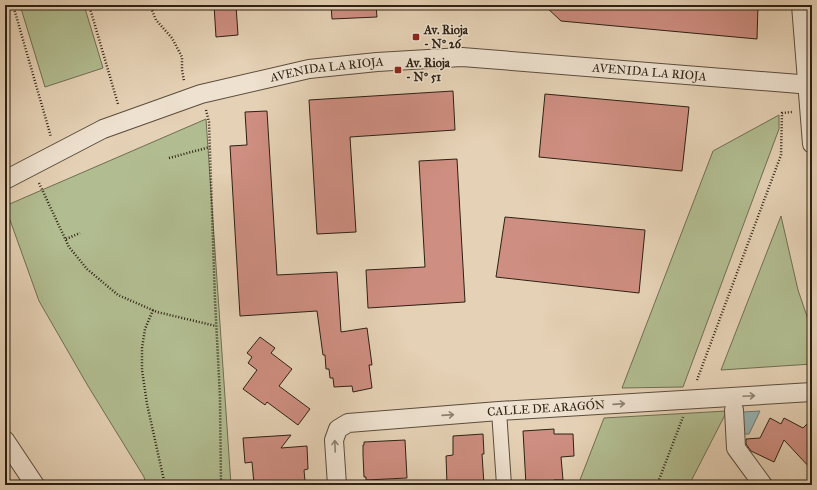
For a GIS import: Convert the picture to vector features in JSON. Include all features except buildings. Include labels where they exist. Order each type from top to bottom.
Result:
[{"type":"street","points":[[801,5],[809,85],[809,111],[812,144]]},
{"type":"street","name":"AVENIDA LA RIOJA","points":[[5,180],[103,129],[195,96],[309,70],[377,62],[462,58],[809,85]]},
{"type":"street","name":"CALLE DE ARAGÓN","points":[[337,485],[334,440],[338,429],[348,423],[499,411],[812,392]]},
{"type":"street","points":[[734,410],[736,448],[763,485]]},
{"type":"street","points":[[499,411],[504,485]]},
{"type":"street","points":[[5,440],[35,485]]},
{"type":"path","points":[[13,5],[56,153]]},
{"type":"path","points":[[89,5],[123,122]]},
{"type":"path","points":[[150,5],[156,20],[172,38],[182,56],[182,70],[210,122],[222,485]]},
{"type":"path","points":[[657,485],[781,155],[782,113],[809,111]]},
{"type":"path","points":[[169,158],[185,155],[210,147]]},
{"type":"path","points":[[31,166],[69,247],[87,269],[118,295],[153,310],[216,326]]},
{"type":"path","points":[[66,239],[80,233]]},
{"type":"path","points":[[153,310],[145,329],[142,348],[142,370],[147,404],[165,485]]},
{"type":"green space","points":[[20,5],[84,5],[103,68],[45,87]]},
{"type":"green space","points":[[779,115],[779,129],[683,387],[622,388],[713,151]]},
{"type":"green space","points":[[206,119],[231,485],[146,485],[144,477],[88,386],[39,301],[5,206]]},
{"type":"green space","points":[[781,216],[798,290],[812,331],[812,364],[721,370]]},
{"type":"green space","points":[[727,411],[689,485],[578,485],[604,418]]},
{"type":"water","points":[[760,411],[749,434],[744,434],[743,412]]},
{"type":"place","name":"Av. Rioja - Nº 26","points":[[416,37]]},
{"type":"place","name":"Av. Rioja - Nº 51","points":[[398,70]]}]
